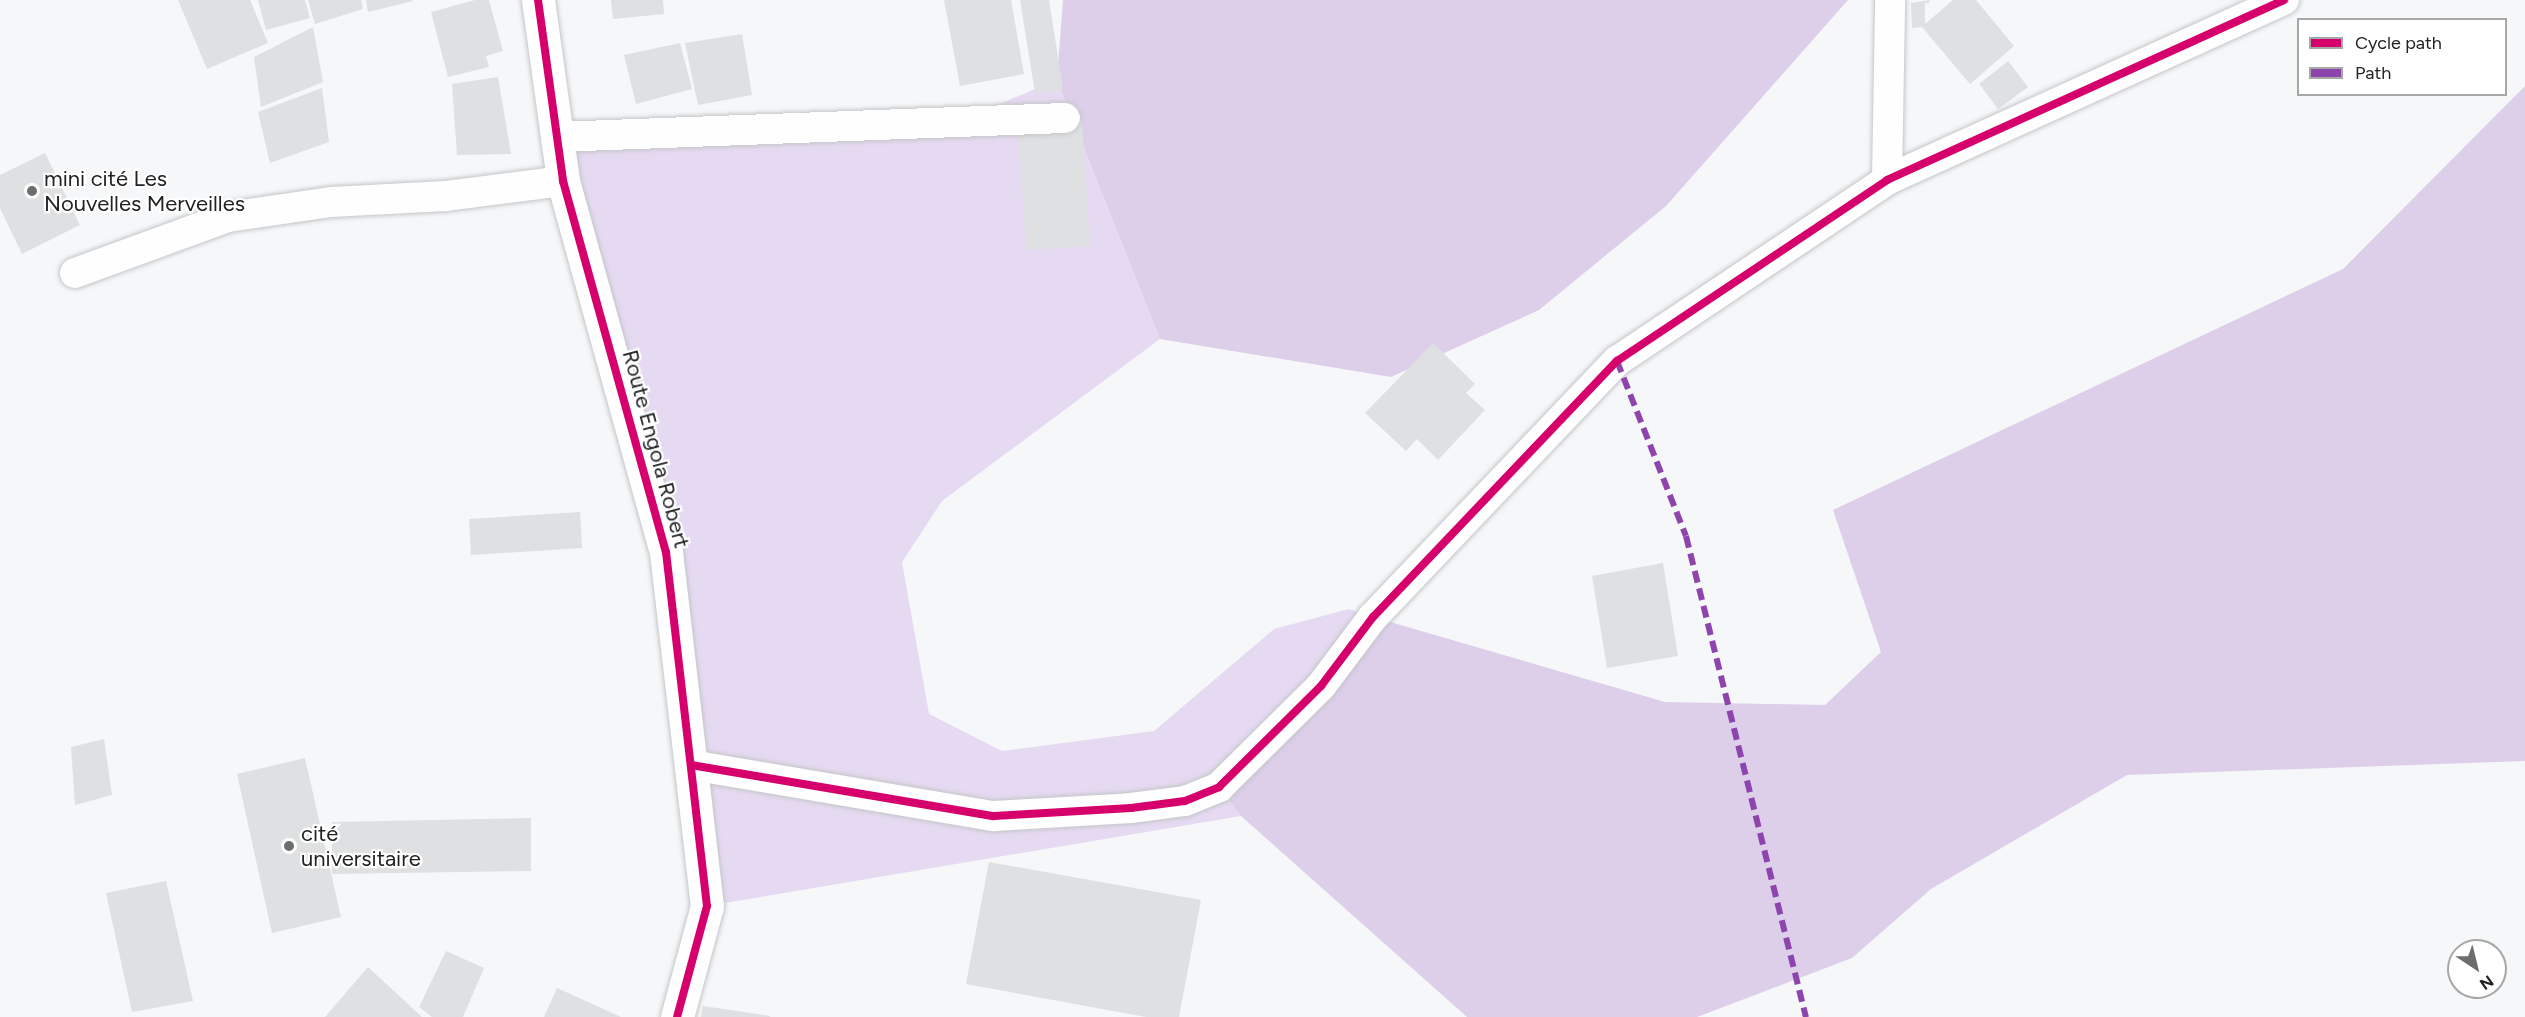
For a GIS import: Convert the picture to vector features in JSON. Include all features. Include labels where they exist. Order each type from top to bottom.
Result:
[{"type":"street","name":"Route Engola Robert","points":[[538,0],[563,181],[666,552],[706,906],[677,1017]]},
{"type":"street","points":[[1887,180],[1890,0]]},
{"type":"street","points":[[691,765],[994,816],[1131,808],[1185,801],[1219,787],[1321,687],[1373,616],[1617,361],[1887,180],[2284,0]]},
{"type":"street","points":[[556,137],[1065,118]]},
{"type":"street","points":[[75,273],[228,218],[331,202],[446,196],[563,181]]},
{"type":"shaded area","points":[[1063,0],[1848,0],[1666,206],[1539,310],[1391,377],[1160,339],[1057,80]]},
{"type":"shaded area","points":[[1057,80],[1160,339],[942,501],[902,562],[929,714],[1002,751],[1154,731],[1274,629],[1349,609],[1373,617],[1219,787],[1241,816],[707,906],[666,552],[563,141],[942,128]]},
{"type":"shaded area","points":[[2525,86],[2525,761],[2127,775],[1931,889],[1852,958],[1697,1017],[1467,1017],[1241,816],[1219,787],[1373,617],[1665,702],[1825,705],[1881,652],[1833,510],[2343,269]]},
{"type":"building","points":[[178,0],[250,0],[268,43],[207,69]]},
{"type":"building","points":[[258,0],[305,0],[310,18],[266,30]]},
{"type":"building","points":[[308,0],[361,0],[363,9],[315,24]]},
{"type":"building","points":[[366,0],[413,0],[413,1],[368,12]]},
{"type":"building","points":[[475,0],[489,0],[503,51],[486,56],[489,67],[448,77],[431,12]]},
{"type":"building","points":[[611,0],[663,0],[664,14],[613,19]]},
{"type":"building","points":[[944,0],[1011,0],[1024,74],[960,86]]},
{"type":"building","points":[[1020,0],[1049,0],[1063,89],[1035,93]]},
{"type":"building","points":[[1930,0],[1928,4],[1925,2],[1925,24],[1953,0],[1976,0],[2014,46],[1970,84],[1922,27],[1912,28],[1911,3]]},
{"type":"building","points":[[313,27],[323,82],[261,107],[254,57]]},
{"type":"building","points":[[742,34],[752,95],[698,105],[685,43]]},
{"type":"building","points":[[680,43],[692,89],[636,104],[624,55]]},
{"type":"building","points":[[2008,61],[2028,87],[1998,109],[1979,84]]},
{"type":"building","points":[[498,77],[511,154],[457,155],[452,84]]},
{"type":"building","points":[[322,88],[329,142],[270,163],[258,112]]},
{"type":"building","points":[[1082,120],[1090,246],[1026,250],[1018,125]]},
{"type":"building","name":"mini cité Les Nouvelles Merveilles","points":[[45,153],[80,225],[22,254],[0,208],[0,175]]},
{"type":"building","points":[[1433,343],[1475,384],[1466,393],[1485,410],[1438,460],[1417,439],[1406,451],[1365,413]]},
{"type":"building","points":[[580,512],[582,548],[471,555],[469,519]]},
{"type":"building","points":[[1663,563],[1678,656],[1607,668],[1592,576]]},
{"type":"building","points":[[104,739],[112,795],[75,805],[71,747]]},
{"type":"building","name":"cité universitaire","points":[[305,758],[341,917],[272,933],[237,774]]},
{"type":"building","name":"cité universitaire","points":[[531,818],[531,871],[332,874],[332,822]]},
{"type":"building","points":[[989,862],[1201,900],[1179,1017],[1146,1017],[966,984]]},
{"type":"building","points":[[166,881],[193,1001],[132,1012],[106,893]]},
{"type":"building","points":[[446,951],[484,968],[463,1017],[432,1017],[419,1007]]},
{"type":"building","points":[[368,967],[422,1017],[325,1017]]},
{"type":"building","points":[[557,988],[621,1017],[544,1017]]},
{"type":"building","points":[[703,1006],[770,1016],[770,1017],[701,1017]]},
{"type":"marked path","points":[[1617,361],[1686,536],[1806,1017]]},
{"type":"cycle path","points":[[538,0],[563,181],[666,552],[707,906],[677,1017]]},
{"type":"cycle path","points":[[691,765],[994,816],[1131,808],[1185,801],[1219,787],[1321,686],[1373,617],[1617,361],[1887,180],[2284,0]]},
{"type":"place","name":"mini cité Les Nouvelles Merveilles","points":[[32,191]]},
{"type":"place","name":"cité universitaire","points":[[289,846]]}]
